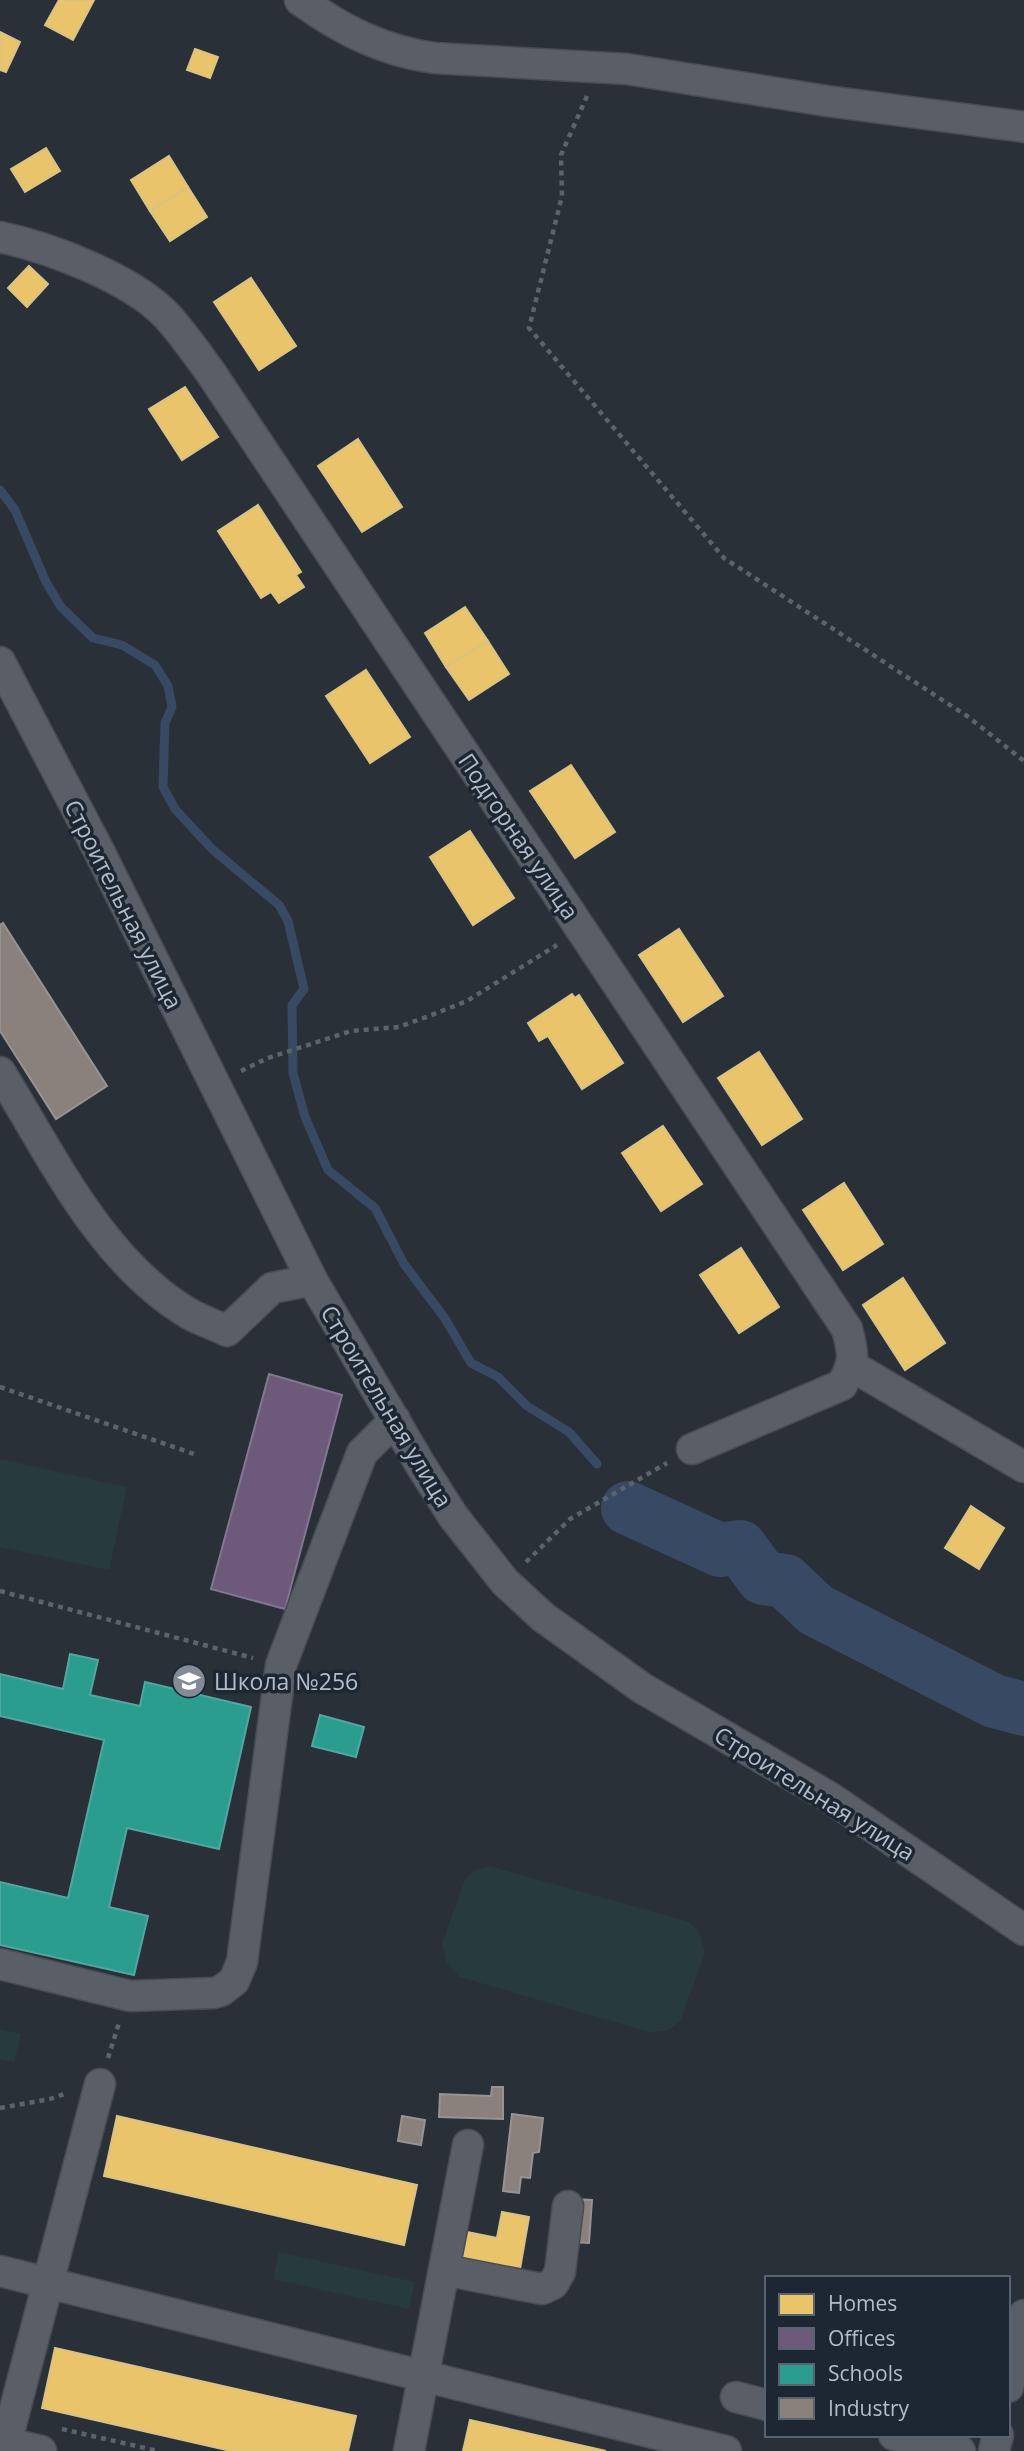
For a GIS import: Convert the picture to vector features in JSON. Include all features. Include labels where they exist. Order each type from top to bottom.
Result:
[{"type":"street","points":[[300,0],[356,36],[410,55],[627,69],[827,101],[1024,127]]},
{"type":"street","name":"Подгорная улица","points":[[0,237],[31,245],[116,279],[138,292],[167,316],[211,373],[847,1329],[853,1350],[852,1367]]},
{"type":"street","name":"Строительная улица","points":[[0,662],[100,853],[312,1280],[453,1516],[505,1581],[543,1617],[642,1688],[829,1797],[1024,1930]]},
{"type":"street","points":[[0,1072],[103,1236],[151,1286],[189,1314],[227,1331],[272,1288],[312,1280]]},
{"type":"street","points":[[692,1449],[842,1385],[852,1367],[1024,1467]]},
{"type":"street","points":[[0,1964],[130,1996],[207,1994],[221,1990],[234,1981],[242,1962],[281,1665],[362,1453],[395,1420]]},
{"type":"street","points":[[41,2451],[5,2438],[100,2084]]},
{"type":"street","points":[[409,2451],[468,2146]]},
{"type":"street","points":[[444,2270],[542,2289],[553,2284],[560,2273],[568,2206]]},
{"type":"street","points":[[0,2271],[726,2451]]},
{"type":"street","points":[[1010,2378],[1024,2315]]},
{"type":"street","points":[[736,2397],[765,2404]]},
{"type":"street","points":[[902,2437],[960,2451]]},
{"type":"path","points":[[599,67],[561,155],[562,196],[529,328],[724,558],[967,716],[1024,761]]},
{"type":"path","points":[[268,1058],[351,1031],[399,1027],[467,1001],[582,930]]},
{"type":"path","points":[[0,1387],[197,1455]]},
{"type":"path","points":[[505,1581],[570,1519],[646,1475]]},
{"type":"path","points":[[0,1591],[281,1665]]},
{"type":"path","points":[[5,2438],[158,2451]]},
{"type":"green space","points":[[0,1459],[127,1487],[109,1570],[0,1547]]},
{"type":"green space","points":[[489,1866],[690,1922],[700,1935],[705,1953],[680,2021],[667,2031],[649,2032],[460,1977],[447,1963],[442,1944],[465,1879],[476,1870]]},
{"type":"green space","points":[[0,2029],[21,2034],[14,2062],[0,2059]]},
{"type":"green space","points":[[279,2252],[415,2282],[409,2309],[273,2279]]},
{"type":"building: Homes","points":[[59,0],[94,0],[73,40],[45,25]]},
{"type":"building: Homes","points":[[0,32],[20,42],[6,72],[0,70]]},
{"type":"building: Homes","points":[[195,49],[218,57],[210,78],[187,70]]},
{"type":"building: Homes","points":[[46,148],[60,171],[25,192],[11,169]]},
{"type":"building: Homes","points":[[169,156],[188,187],[150,211],[131,180]]},
{"type":"building: Homes","points":[[188,187],[207,217],[170,241],[150,211]]},
{"type":"building: Homes","points":[[29,266],[48,284],[27,307],[8,288]]},
{"type":"building: Homes","points":[[251,278],[296,346],[259,370],[214,302]]},
{"type":"building: Homes","points":[[185,387],[218,437],[182,460],[149,409]]},
{"type":"building: Homes","points":[[358,439],[402,507],[362,532],[318,466]]},
{"type":"building: Homes","points":[[258,505],[301,572],[296,575],[304,587],[279,603],[271,592],[261,598],[218,531]]},
{"type":"building: Homes","points":[[465,607],[488,641],[446,667],[425,633]]},
{"type":"building: Homes","points":[[488,641],[509,674],[469,700],[446,667]]},
{"type":"building: Homes","points":[[366,670],[410,737],[370,763],[326,696]]},
{"type":"building: Homes","points":[[571,765],[615,832],[575,858],[530,791]]},
{"type":"building: Homes","points":[[470,831],[514,898],[473,925],[430,857]]},
{"type":"building: Homes","points":[[679,929],[723,996],[683,1022],[639,955]]},
{"type":"building: Homes","points":[[572,994],[575,998],[579,995],[623,1063],[582,1089],[548,1036],[539,1041],[528,1023]]},
{"type":"building: Homes","points":[[759,1052],[802,1119],[762,1145],[718,1078]]},
{"type":"building: Homes","points":[[663,1126],[702,1184],[661,1211],[622,1153]]},
{"type":"building: Homes","points":[[844,1183],[883,1244],[843,1270],[803,1210]]},
{"type":"building: Homes","points":[[741,1248],[779,1307],[739,1333],[700,1275]]},
{"type":"building: Homes","points":[[903,1278],[945,1343],[905,1370],[863,1305]]},
{"type":"building: Homes","points":[[971,1506],[1004,1528],[979,1569],[945,1548]]},
{"type":"building: Homes","points":[[117,2116],[417,2185],[404,2245],[104,2176]]},
{"type":"building: Homes","points":[[502,2212],[529,2217],[520,2269],[462,2258],[467,2232],[497,2238]]},
{"type":"building: Homes","points":[[55,2348],[356,2416],[348,2451],[231,2451],[42,2408]]},
{"type":"building: Homes","points":[[470,2420],[606,2451],[463,2451]]},
{"type":"building: Offices","points":[[269,1374],[342,1395],[285,1609],[211,1589]]},
{"type":"building: Schools","points":[[70,1654],[98,1660],[90,1695],[140,1706],[145,1682],[251,1707],[219,1849],[127,1828],[109,1907],[148,1916],[134,1975],[0,1945],[0,1882],[68,1898],[104,1740],[0,1716],[0,1674],[63,1689]]},
{"type":"building: Schools","points":[[320,1715],[364,1727],[356,1757],[312,1746]]},
{"type":"building: Industry","points":[[3,923],[107,1086],[56,1119],[0,1031],[0,925]]},
{"type":"building: Industry","points":[[492,2087],[503,2087],[503,2119],[439,2117],[440,2094],[491,2096]]},
{"type":"building: Industry","points":[[512,2114],[543,2118],[539,2152],[533,2153],[530,2178],[521,2177],[519,2193],[503,2191]]},
{"type":"building: Industry","points":[[402,2116],[425,2120],[421,2145],[398,2141]]},
{"type":"building: Industry","points":[[574,2199],[592,2200],[589,2243],[571,2242]]},
{"type":"waterway","points":[[0,490],[15,510],[46,582],[61,607],[93,638],[122,645],[155,665],[168,686],[172,707],[165,723],[163,787],[175,809],[212,849],[279,905],[288,921],[304,989],[292,1005],[293,1073],[305,1117],[328,1170],[375,1208],[404,1264],[444,1317],[471,1363],[498,1377],[527,1406],[569,1432],[597,1464]]},
{"type":"waterway","points":[[628,1508],[720,1550],[740,1547],[763,1578],[785,1581],[816,1610],[994,1701],[1024,1709]]},
{"type":"place","name":"Школа №256","points":[[189,1681]]}]
